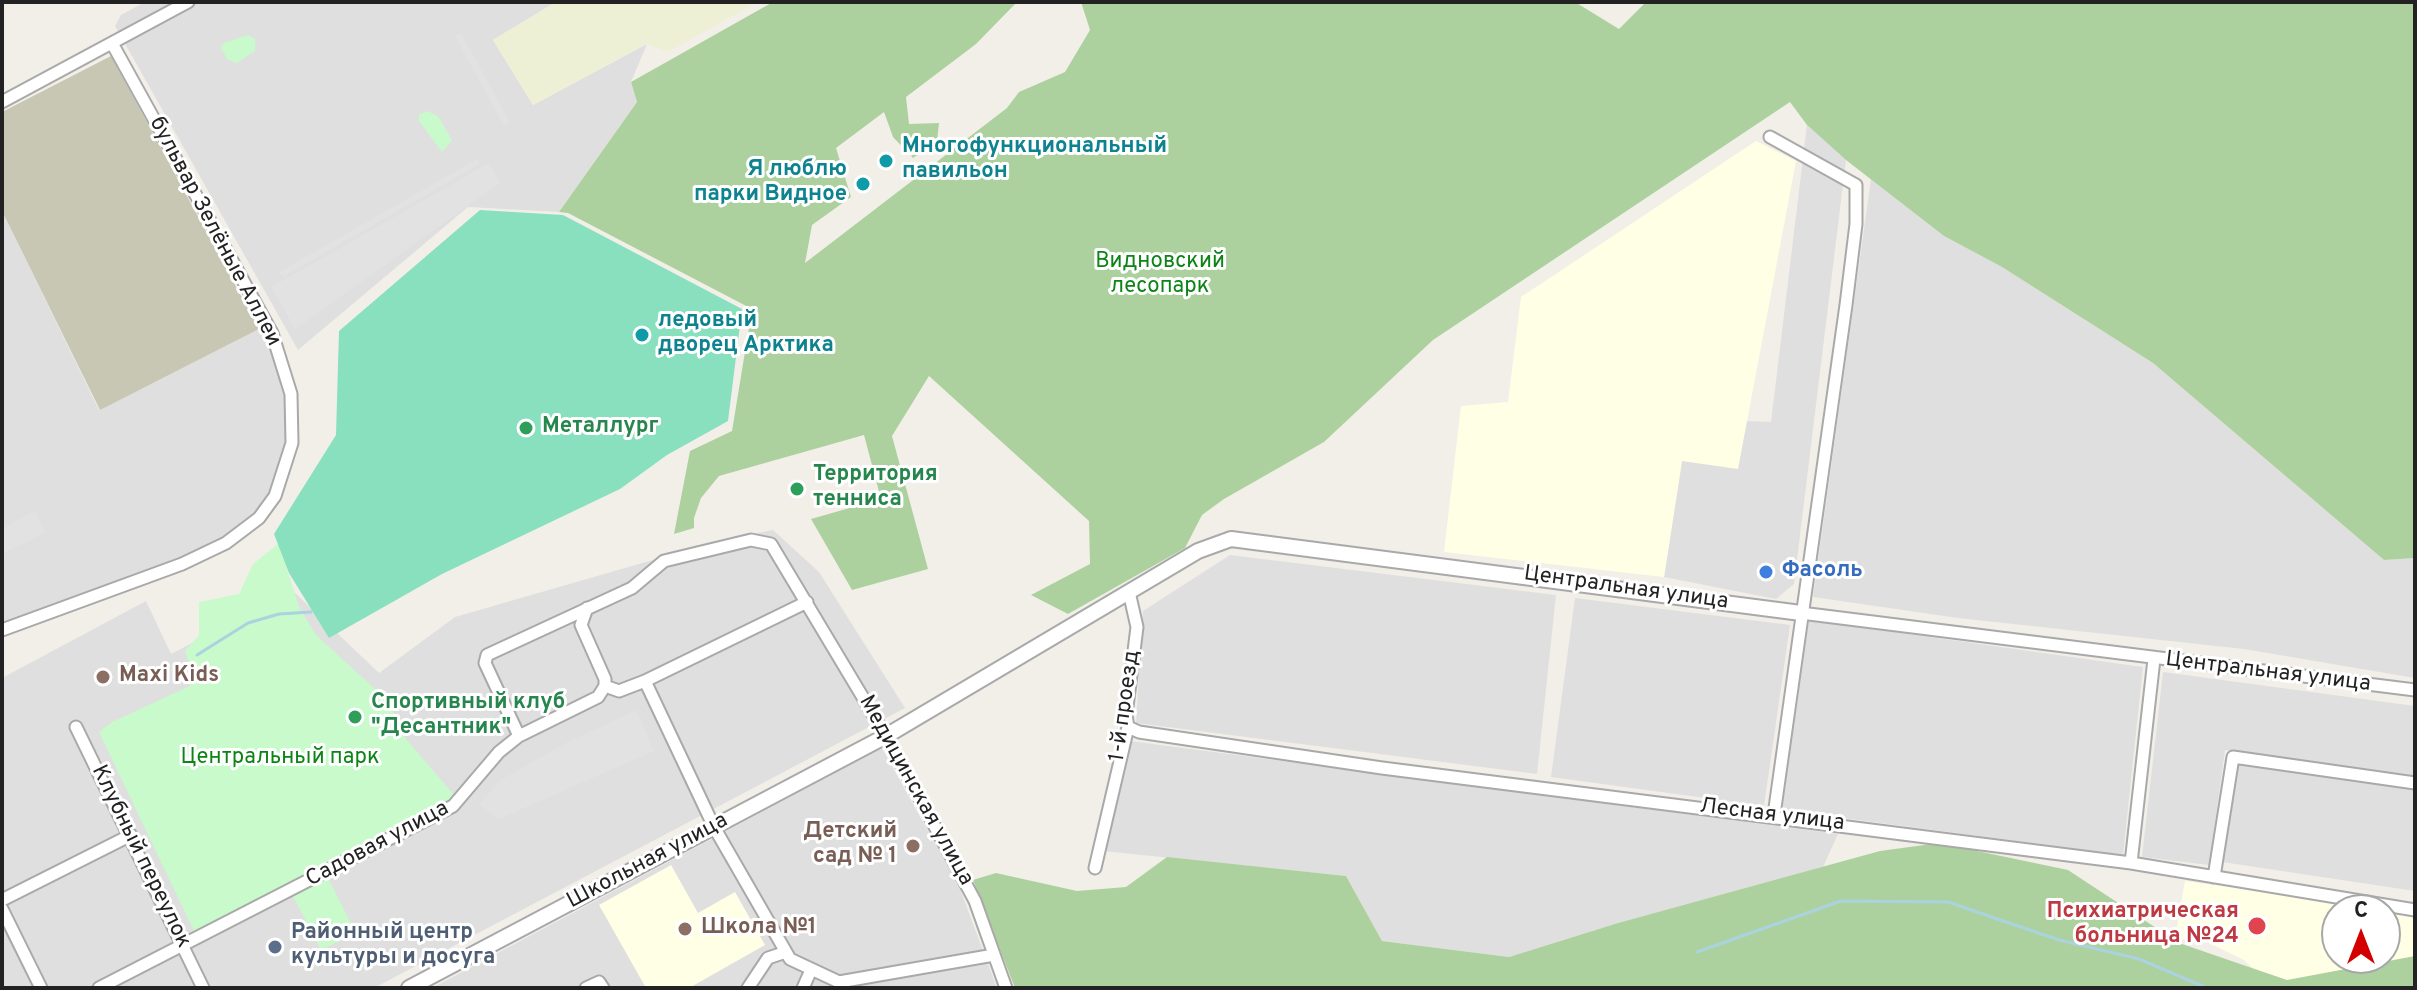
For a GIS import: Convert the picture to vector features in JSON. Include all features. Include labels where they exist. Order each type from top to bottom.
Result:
[{"type":"street","points":[[2,102],[188,2]]},
{"type":"street","name":"бульвар Зелёные Аллеи","points":[[2,630],[182,564],[226,543],[259,518],[275,496],[292,443],[291,394],[272,333],[113,45]]},
{"type":"street","points":[[1770,137],[1856,185],[1856,224],[1846,305],[1774,815]]},
{"type":"street","name":"Центральная улица","points":[[886,736],[1198,551],[1231,539],[2415,690]]},
{"type":"street","name":"Медицинская улица","points":[[588,608],[632,588],[664,561],[751,540],[771,544],[886,736],[975,901],[1006,988]]},
{"type":"street","name":"1-й проезд","points":[[1095,868],[1128,727],[1126,715],[1137,627],[1129,592]]},
{"type":"street","points":[[588,608],[581,625],[605,686],[619,691],[807,602]]},
{"type":"street","points":[[519,736],[485,663],[487,655],[588,608]]},
{"type":"street","points":[[2131,863],[2154,659]]},
{"type":"street","points":[[645,681],[714,827],[790,959],[839,982],[994,955]]},
{"type":"street","name":"Садовая улица","points":[[99,988],[184,947],[453,806],[499,752],[519,736],[598,697],[605,686]]},
{"type":"street","name":"Клубный переулок","points":[[76,727],[203,988]]},
{"type":"street","name":"Лесная улица","points":[[1128,727],[1382,768],[1774,815],[2131,863],[2415,910]]},
{"type":"street","name":"Школьная улица","points":[[409,988],[886,736]]},
{"type":"street","points":[[2214,877],[2233,757],[2415,783]]},
{"type":"street","points":[[2,900],[131,835]]},
{"type":"street","points":[[2,909],[41,988]]},
{"type":"street","points":[[748,988],[768,958],[786,952]]},
{"type":"street","points":[[803,988],[811,970]]},
{"type":"street","points":[[586,988],[599,982],[603,988]]},
{"type":"shaded area","points":[[145,2],[556,2],[493,40],[533,105],[647,44],[631,82],[637,102],[559,212],[468,207],[298,350],[115,26],[121,15]]},
{"type":"shaded area","points":[[556,2],[758,2],[668,52],[646,44],[533,105],[493,40]]},
{"type":"shaded area","points":[[461,33],[510,122],[504,126],[455,36]]},
{"type":"shaded area","points":[[111,56],[259,329],[100,410],[2,211],[2,112]]},
{"type":"shaded area","points":[[1807,125],[1846,160],[1794,584],[1776,599],[1664,577],[1682,461],[1746,421],[1771,422]]},
{"type":"shaded area","points":[[1756,141],[1796,161],[1738,469],[1682,461],[1664,577],[1444,552],[1461,406],[1508,402],[1521,297]]},
{"type":"shaded area","points":[[477,159],[480,164],[283,277],[279,272]]},
{"type":"shaded area","points":[[489,163],[500,183],[295,329],[271,287]]},
{"type":"shaded area","points":[[1871,179],[1944,236],[2002,267],[2153,363],[2384,560],[2415,558],[2415,678],[2244,649],[1958,618],[1813,597]]},
{"type":"shaded area","points":[[2,211],[99,410],[259,329],[282,373],[289,409],[286,444],[275,485],[251,518],[226,538],[142,576],[2,624]]},
{"type":"shaded area","points":[[35,511],[45,533],[2,554],[2,528]]},
{"type":"shaded area","points":[[773,530],[819,572],[905,708],[374,988],[2,988],[2,678],[146,601],[171,654],[293,591],[379,673],[455,617],[722,540]]},
{"type":"shaded area","points":[[1230,555],[1556,595],[1537,774],[1136,723],[1143,611]]},
{"type":"shaded area","points":[[1575,598],[1790,625],[1764,806],[1551,777]]},
{"type":"shaded area","points":[[1809,620],[2143,667],[2123,855],[1782,810]]},
{"type":"shaded area","points":[[2163,672],[2415,706],[2415,780],[2225,750],[2209,865],[2142,857]]},
{"type":"shaded area","points":[[637,710],[654,751],[499,819],[479,805],[499,781],[566,743]]},
{"type":"shaded area","points":[[1130,741],[1838,834],[1823,867],[1618,923],[1509,957],[1382,941],[1346,876],[1103,851]]},
{"type":"shaded area","points":[[882,748],[960,889],[997,988],[432,988]]},
{"type":"shaded area","points":[[2237,759],[2415,786],[2415,891],[2222,862]]},
{"type":"shaded area","name":"Школа №1","points":[[671,865],[698,913],[735,892],[765,945],[689,988],[646,988],[599,905]]},
{"type":"shaded area","name":"Психиатрическая больница №24","points":[[2185,881],[2321,900],[2321,974],[2374,974],[2351,979],[2266,981],[2244,960],[2205,941],[2175,938]]},
{"type":"shaded area","name":"Психиатрическая больница №24","points":[[2401,911],[2415,913],[2415,965],[2401,968]]},
{"type":"green space","name":"Видновский лесопарк","points":[[773,2],[1017,2],[976,44],[906,97],[909,124],[939,123],[937,142],[913,158],[893,137],[884,112],[836,148],[851,197],[812,225],[805,263],[1007,108],[1019,92],[1065,72],[1090,30],[1081,2],[1575,2],[1619,29],[1646,2],[2414,2],[2415,558],[2384,560],[2153,363],[2002,267],[1944,236],[1846,160],[1807,125],[1790,102],[1433,340],[1324,442],[1224,499],[1202,515],[1185,548],[1068,614],[1031,595],[1090,564],[1089,521],[929,376],[892,436],[928,569],[852,590],[811,519],[881,499],[864,435],[719,476],[701,498],[694,528],[674,534],[690,451],[732,431],[752,309],[568,213],[559,212],[637,102],[631,82]]},
{"type":"green space","points":[[248,35],[255,39],[255,51],[237,63],[227,59],[221,48],[224,43]]},
{"type":"green space","points":[[427,111],[438,116],[452,140],[442,152],[419,121],[419,115]]},
{"type":"green space","name":"Металлург","points":[[480,210],[563,215],[742,309],[728,421],[667,455],[620,489],[442,574],[329,638],[289,573],[274,534],[336,435],[339,331]]},
{"type":"green space","name":"Центральный парк","points":[[279,543],[299,607],[316,635],[387,700],[406,739],[454,795],[447,804],[194,931],[99,732],[112,722],[190,686],[193,675],[185,651],[199,635],[199,602],[239,594],[253,564]]},
{"type":"green space","points":[[1939,843],[2068,870],[2179,943],[2287,980],[2321,974],[2401,974],[2401,959],[2415,956],[2415,988],[1015,988],[973,880],[996,873],[1077,891],[1126,887],[1167,857],[1346,876],[1382,941],[1509,957],[1618,923],[1880,851]]},
{"type":"green space","points":[[328,878],[356,933],[321,950],[293,896]]},
{"type":"waterway","points":[[197,655],[248,623],[279,614],[311,612]]},
{"type":"waterway","points":[[1697,952],[1841,901],[1948,902],[2059,940],[2139,959],[2207,988]]},
{"type":"place","name":"Многофункциональный павильон","points":[[886,161]]},
{"type":"place","name":"Я люблю парки Видное","points":[[863,184]]},
{"type":"place","name":"ледовый дворец Арктика","points":[[642,335]]},
{"type":"place","name":"Металлург","points":[[526,428]]},
{"type":"place","name":"Территория тенниса","points":[[797,489]]},
{"type":"place","name":"Фасоль","points":[[1766,572]]},
{"type":"place","name":"Maxi Kids","points":[[103,677]]},
{"type":"place","name":"Спортивный клуб \"Десантник\"","points":[[355,717]]},
{"type":"place","name":"Детский сад № 1","points":[[913,846]]},
{"type":"place","name":"Психиатрическая больница №24","points":[[2257,926]]},
{"type":"place","name":"Школа №1","points":[[685,929]]},
{"type":"place","name":"Районный центр культуры и досуга","points":[[275,947]]}]
